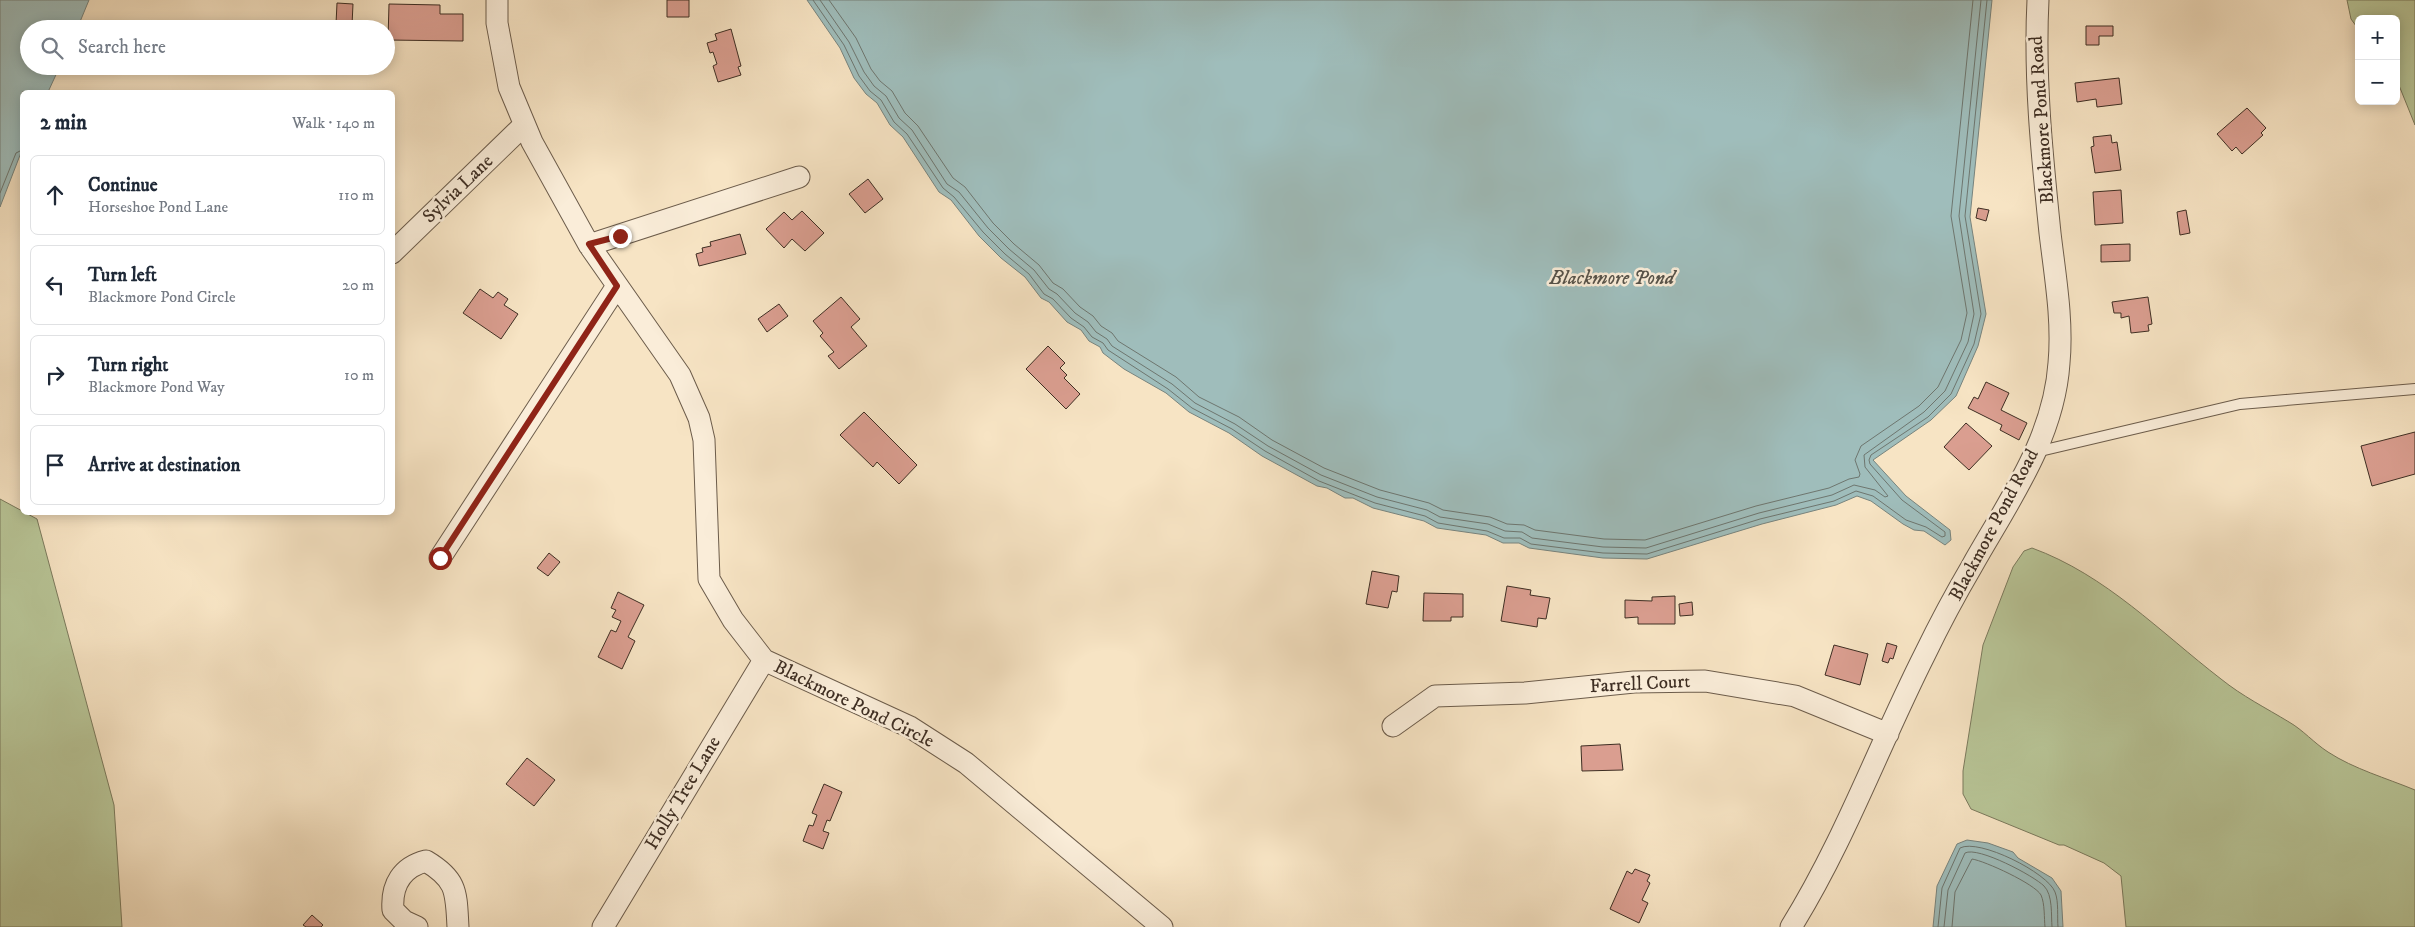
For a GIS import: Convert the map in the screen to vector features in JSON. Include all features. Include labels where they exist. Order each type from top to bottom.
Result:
[{"type":"street","name":"Blackmore Pond Circle","points":[[497,0],[497,23],[509,87],[524,125],[544,166],[589,244],[674,367],[691,397],[699,418],[704,440],[709,579],[733,620],[764,660],[910,727],[966,763],[1162,927]]},
{"type":"street","name":"Blackmore Pond Road","points":[[1791,927],[1840,840],[1928,647],[2035,453],[2054,404],[2060,361],[2058,312],[2040,136],[2035,53],[2038,0]]},
{"type":"street","name":"Sylvia Lane","points":[[395,249],[524,125]]},
{"type":"street","points":[[589,244],[799,177]]},
{"type":"street","points":[[440,558],[617,286]]},
{"type":"street","name":"Holly Tree Lane","points":[[603,927],[764,660]]},
{"type":"street","name":"Farrell Court","points":[[1393,726],[1435,696],[1525,693],[1634,682],[1705,681],[1795,696],[1888,734]]},
{"type":"street","points":[[418,927],[404,921],[393,910],[392,895],[398,880],[411,865],[426,861],[442,870],[452,881],[458,927]]},
{"type":"lane","points":[[2035,453],[2240,404],[2415,389]]},
{"type":"green space","points":[[2347,0],[2415,0],[2415,125],[2400,88],[2400,15],[2355,15],[2355,24],[2351,19]]},
{"type":"green space","points":[[0,499],[20,510],[20,515],[30,515],[37,519],[114,805],[122,927],[0,927]]},
{"type":"green space","points":[[2032,548],[2059,559],[2108,589],[2229,685],[2294,725],[2328,752],[2359,768],[2415,790],[2415,927],[2126,927],[2121,876],[2104,863],[2064,845],[2059,845],[1971,809],[1963,794],[1963,771],[1983,645],[2013,567],[2024,551]]},
{"type":"water","points":[[0,0],[89,0],[81,20],[20,20],[20,75],[56,75],[49,90],[20,90],[20,155],[0,207]]},
{"type":"water","name":"Blackmore Pond","points":[[807,0],[1992,0],[1970,217],[1986,314],[1978,346],[1956,396],[1931,420],[1873,460],[1906,496],[1950,530],[1951,540],[1945,545],[1924,531],[1914,530],[1903,524],[1871,501],[1857,496],[1836,505],[1762,524],[1647,559],[1603,558],[1529,548],[1519,543],[1503,543],[1486,535],[1437,528],[1424,521],[1373,508],[1353,498],[1345,498],[1327,488],[1317,486],[1262,456],[1229,433],[1189,412],[1166,393],[1124,369],[1103,353],[1100,347],[1089,341],[1081,330],[1067,322],[1049,302],[1041,298],[1025,277],[1001,258],[979,236],[951,200],[939,192],[903,137],[890,125],[877,103],[866,94],[854,78],[840,48]]},
{"type":"water","points":[[1967,840],[1988,843],[2013,852],[2018,858],[2052,878],[2061,891],[2063,927],[1933,927],[1937,886],[1957,844]]},
{"type":"building","points":[[667,0],[689,0],[689,17],[667,17]]},
{"type":"building","points":[[337,3],[353,4],[352,20],[336,20]]},
{"type":"building","points":[[389,4],[440,5],[440,14],[463,14],[463,41],[395,40],[395,20],[389,20]]},
{"type":"building","points":[[2086,26],[2113,26],[2113,36],[2099,36],[2099,45],[2086,45]]},
{"type":"building","points":[[731,29],[741,66],[738,67],[741,75],[718,82],[713,66],[717,64],[713,52],[710,53],[707,43],[717,40],[715,34]]},
{"type":"building","points":[[2119,78],[2122,104],[2097,107],[2096,99],[2077,102],[2075,83]]},
{"type":"building","points":[[2247,108],[2266,128],[2261,133],[2263,135],[2242,154],[2236,147],[2232,151],[2217,134]]},
{"type":"building","points":[[2111,135],[2112,143],[2117,142],[2121,170],[2095,173],[2091,147],[2094,146],[2093,137]]},
{"type":"building","points":[[868,179],[883,199],[865,213],[849,194]]},
{"type":"building","points":[[2121,190],[2123,223],[2095,225],[2093,192]]},
{"type":"building","points":[[1978,208],[1989,210],[1986,221],[1976,218]]},
{"type":"building","points":[[2186,210],[2190,233],[2180,235],[2177,212]]},
{"type":"building","points":[[802,211],[824,233],[805,251],[792,239],[784,248],[766,229],[784,212],[792,220]]},
{"type":"building","points":[[740,234],[746,254],[699,266],[696,254],[703,252],[702,248],[711,246],[710,242]]},
{"type":"building","points":[[2130,244],[2130,261],[2101,262],[2101,245]]},
{"type":"building","points":[[480,289],[493,298],[498,292],[508,299],[504,305],[518,314],[501,339],[463,313]]},
{"type":"building","points":[[841,297],[860,319],[851,327],[867,346],[839,369],[828,356],[834,352],[820,336],[823,333],[813,321]]},
{"type":"building","points":[[2148,297],[2152,324],[2148,325],[2149,331],[2131,333],[2129,316],[2121,318],[2121,313],[2114,313],[2112,302]]},
{"type":"building","points":[[779,304],[788,316],[767,332],[758,319]]},
{"type":"building","points":[[1048,346],[1065,363],[1060,368],[1067,375],[1064,378],[1080,394],[1066,409],[1026,369]]},
{"type":"building","points":[[1986,382],[2009,393],[2001,410],[2027,423],[2019,440],[2000,430],[2002,425],[1968,408],[1974,397],[1978,399]]},
{"type":"building","points":[[864,412],[917,465],[899,484],[877,462],[873,467],[840,435]]},
{"type":"building","points":[[1966,423],[1992,446],[1969,470],[1944,447]]},
{"type":"building","points":[[2415,432],[2415,474],[2372,486],[2361,446]]},
{"type":"building","points":[[549,553],[560,562],[548,576],[537,568]]},
{"type":"building","points":[[1372,571],[1399,576],[1397,592],[1392,591],[1388,608],[1366,604]]},
{"type":"building","points":[[1507,586],[1531,590],[1530,595],[1550,598],[1546,619],[1538,618],[1537,627],[1501,621]]},
{"type":"building","points":[[618,592],[644,605],[628,637],[635,641],[622,669],[598,657],[611,630],[616,632],[621,621],[612,617],[616,610],[611,608]]},
{"type":"building","points":[[1424,593],[1463,594],[1463,617],[1451,617],[1451,621],[1423,621]]},
{"type":"building","points":[[1675,596],[1675,624],[1638,624],[1638,617],[1625,618],[1625,600],[1652,601],[1652,597]]},
{"type":"building","points":[[1692,602],[1693,615],[1680,616],[1679,604]]},
{"type":"building","points":[[1887,643],[1897,646],[1893,659],[1890,658],[1888,663],[1882,661]]},
{"type":"building","points":[[1834,645],[1868,654],[1860,685],[1825,675]]},
{"type":"building","points":[[1620,744],[1623,770],[1582,771],[1581,746]]},
{"type":"building","points":[[527,758],[555,780],[534,806],[506,784]]},
{"type":"building","points":[[824,784],[842,792],[830,821],[827,820],[823,831],[829,833],[823,849],[803,841],[809,825],[813,826],[817,815],[812,813]]},
{"type":"building","points":[[1635,869],[1650,875],[1647,881],[1650,883],[1642,900],[1648,903],[1639,923],[1610,909],[1627,871],[1632,874]]},
{"type":"building","points":[[312,915],[323,925],[321,927],[306,927],[303,925]]},
{"type":"route","points":[[440,558],[617,286],[589,244],[620,236]]}]
